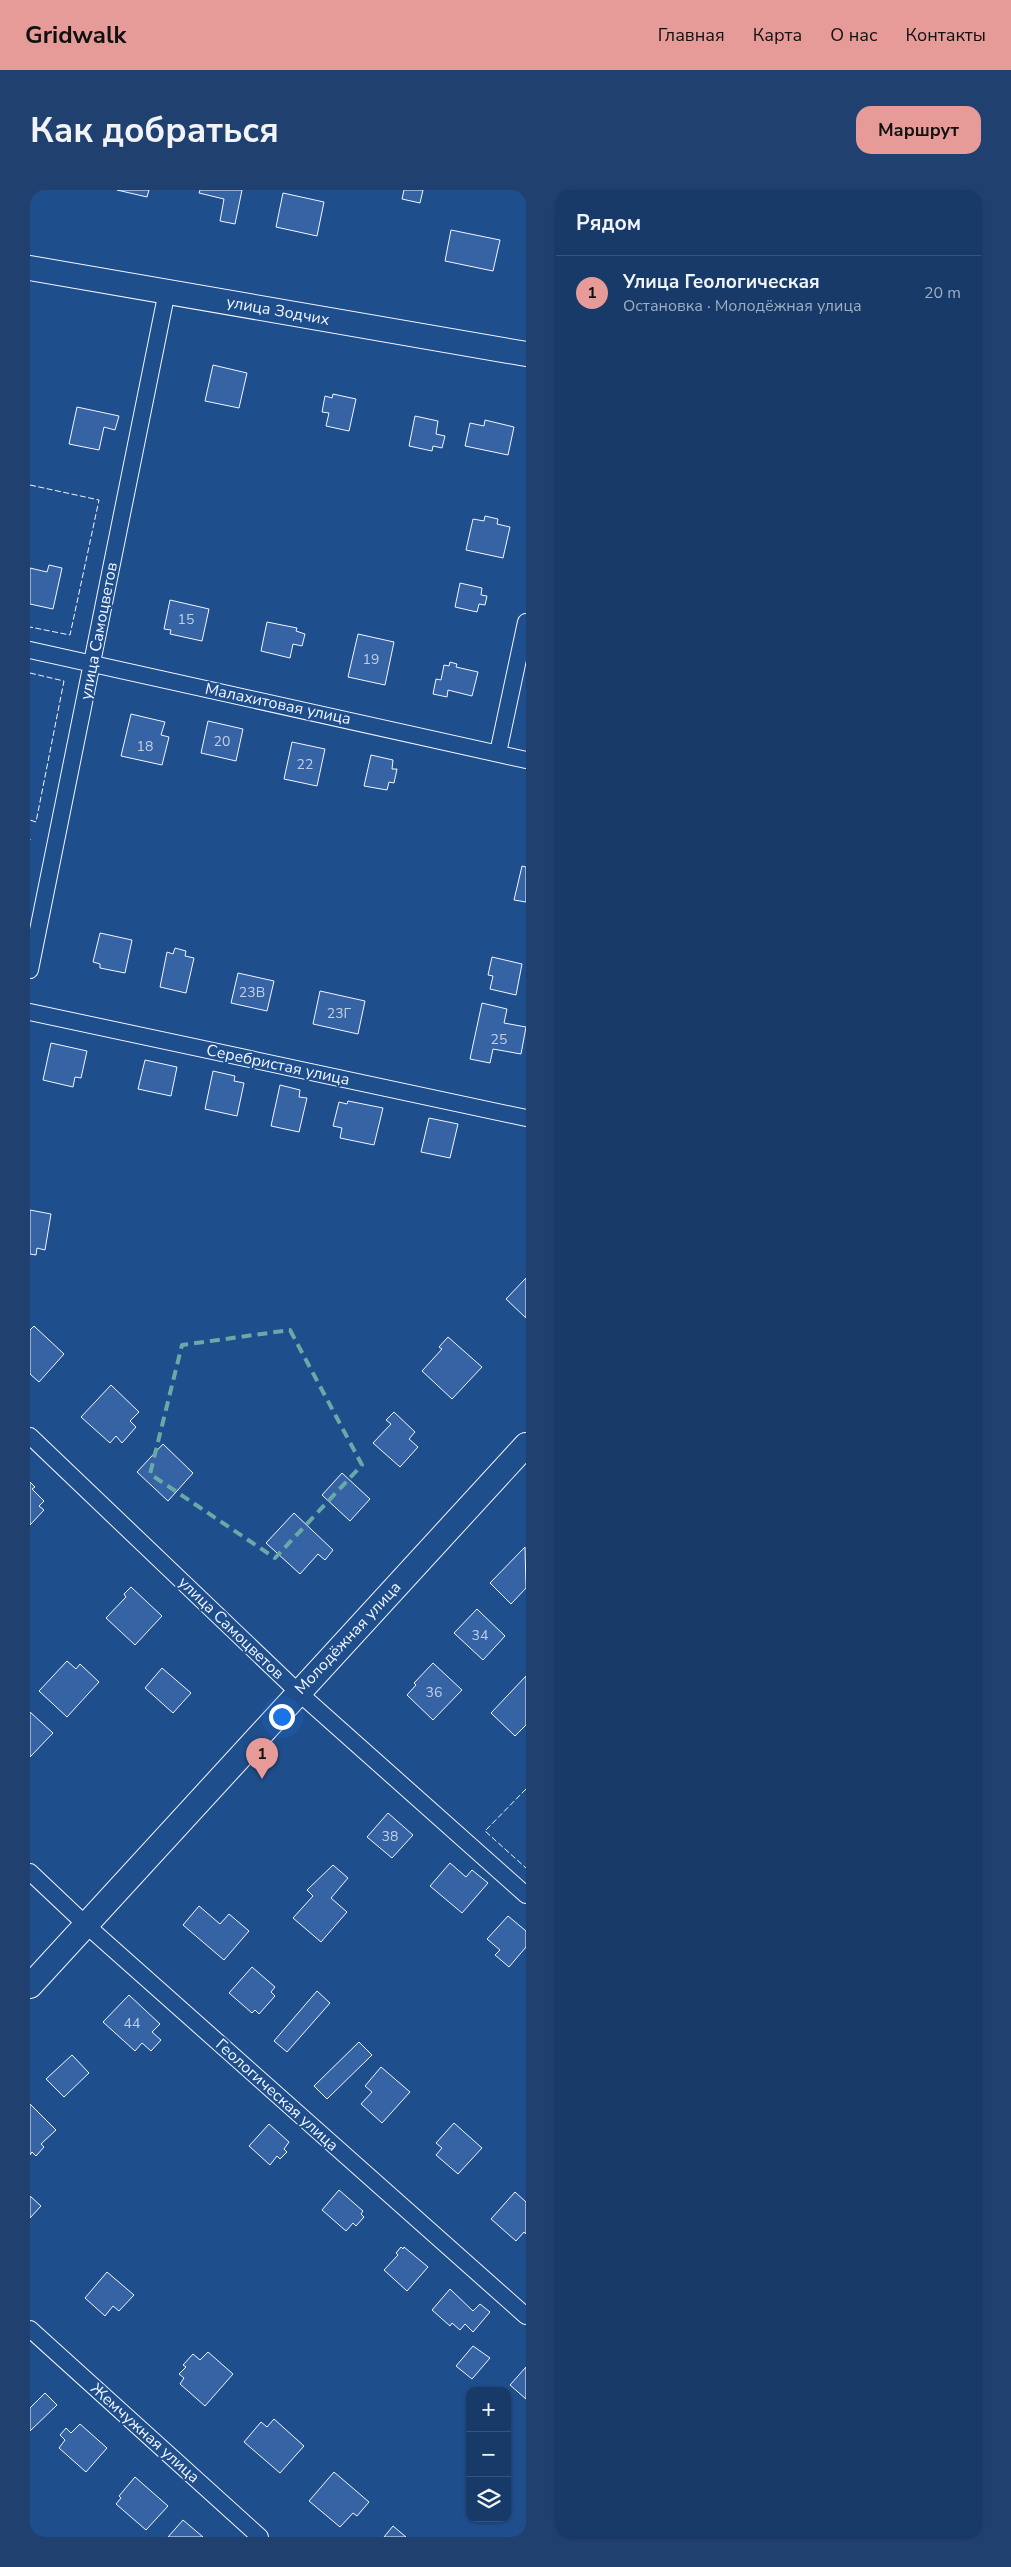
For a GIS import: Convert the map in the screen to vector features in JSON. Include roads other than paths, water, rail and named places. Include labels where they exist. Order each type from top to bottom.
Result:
[{"type":"street","name":"улица Зодчих","points":[[30,268],[526,354]]},
{"type":"street","name":"улица Самоцветов","points":[[30,970],[167,291]]},
{"type":"street","points":[[498,753],[526,622]]},
{"type":"street","name":"Малахитовая улица","points":[[30,650],[526,760]]},
{"type":"street","name":"Серебристая улица","points":[[30,1012],[526,1118]]},
{"type":"street","name":"улица Самоцветов","points":[[30,1436],[298,1692],[526,1896]]},
{"type":"street","name":"Молодёжная улица","points":[[30,1986],[298,1692],[523,1454]]},
{"type":"street","name":"Геологическая улица","points":[[30,1872],[85,1924],[526,2316]]},
{"type":"street","name":"Жемчужная улица","points":[[30,2329],[260,2537]]},
{"type":"place","name":"Улица Геологическая","points":[[262,1779]]}]
